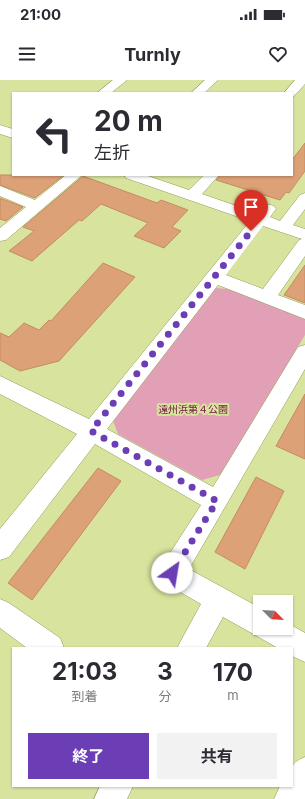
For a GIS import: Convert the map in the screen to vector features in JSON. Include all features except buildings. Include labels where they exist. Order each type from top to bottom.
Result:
[{"type":"street","points":[[103,92],[120,80]]},
{"type":"street","points":[[198,92],[212,80]]},
{"type":"street","points":[[291,92],[302,80]]},
{"type":"street","points":[[0,118],[12,122]]},
{"type":"street","points":[[0,129],[12,134]]},
{"type":"street","points":[[0,236],[74,176]]},
{"type":"street","points":[[138,176],[201,186]]},
{"type":"street","points":[[172,176],[201,186],[264,214],[293,222],[305,235]]},
{"type":"street","points":[[0,191],[37,206]]},
{"type":"street","points":[[293,222],[305,198]]},
{"type":"street","points":[[0,548],[264,214]]},
{"type":"street","points":[[267,297],[305,244]]},
{"type":"street","points":[[215,277],[305,312]]},
{"type":"street","points":[[253,618],[172,573],[304,356]]},
{"type":"street","points":[[0,384],[91,431],[217,501]]},
{"type":"street","points":[[192,647],[218,599]]},
{"type":"street","points":[[0,612],[49,647]]},
{"type":"street","points":[[282,635],[305,648]]},
{"type":"street","points":[[290,799],[305,773]]},
{"type":"street","points":[[110,799],[116,787]]},
{"type":"green space","name":"遠州浜第４公園","points":[[216,288],[228,289],[305,319],[305,335],[220,475],[202,480],[118,434],[112,418]]},
{"type":"route","points":[[172,573],[217,501],[91,431],[251,231]]}]
